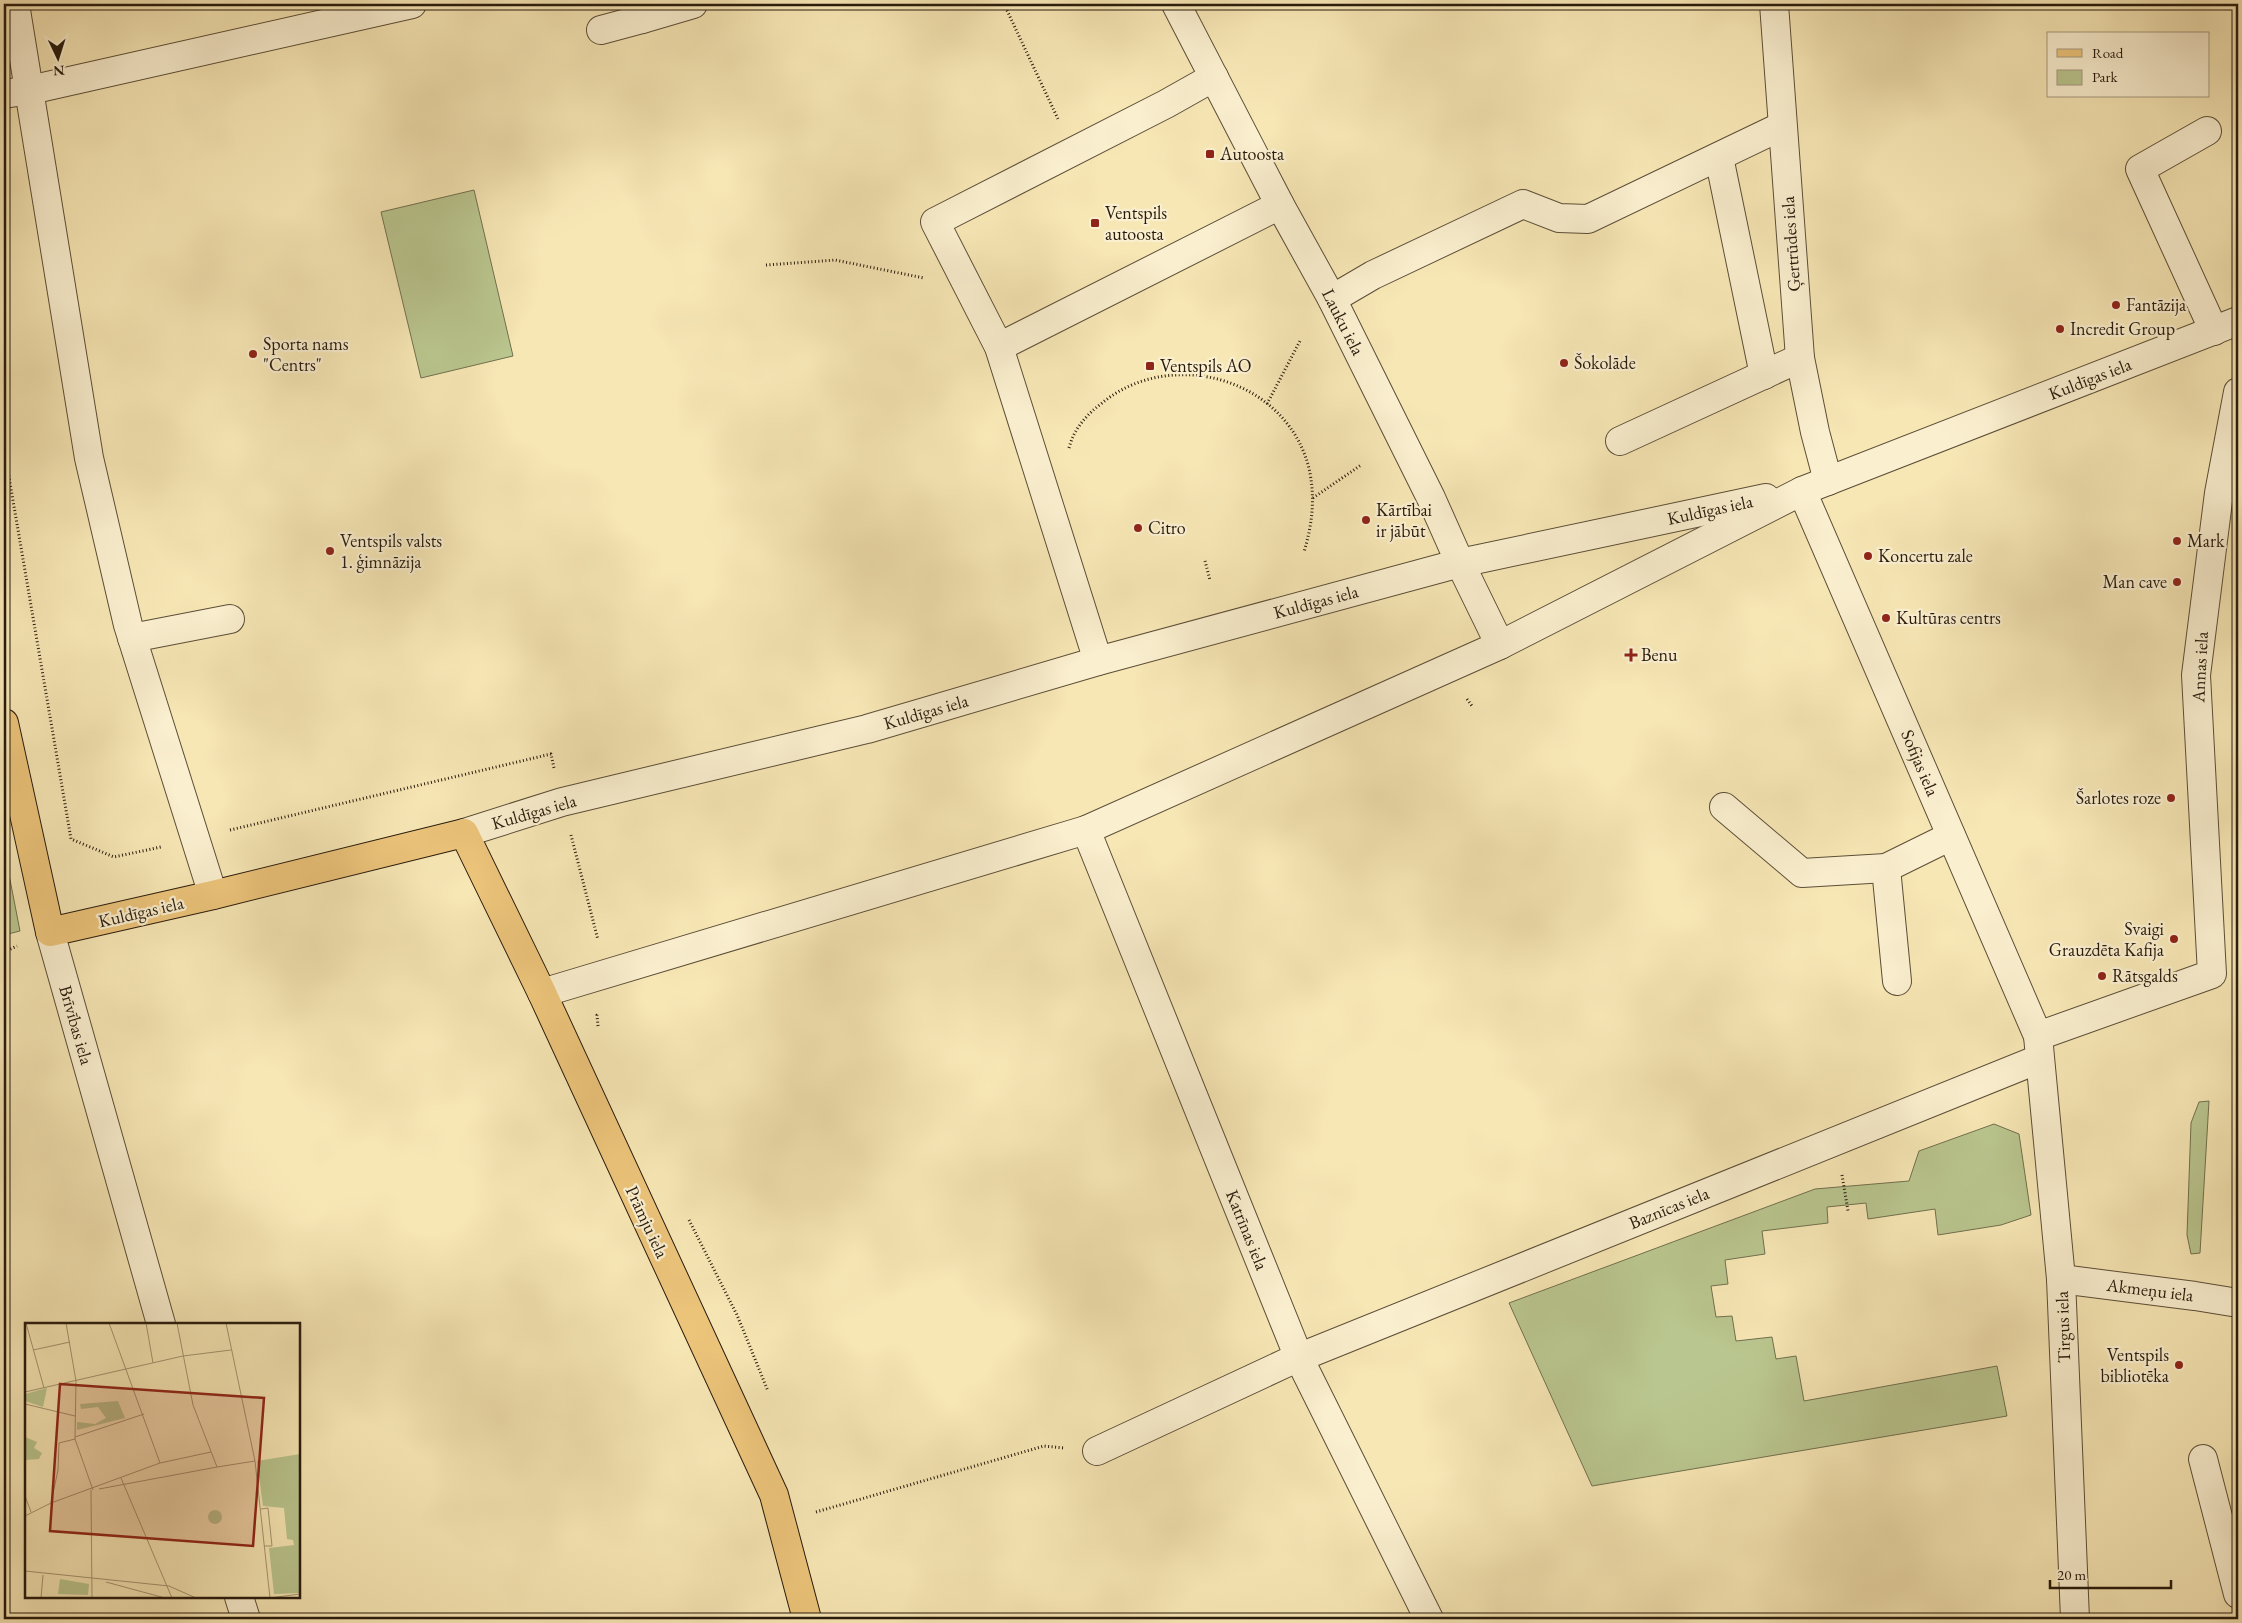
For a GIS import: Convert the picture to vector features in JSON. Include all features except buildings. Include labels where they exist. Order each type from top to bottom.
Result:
[{"type":"main road","name":"Brīvības iela","points":[[4,723],[50,932]]},
{"type":"main road","name":"Kuldīgas iela","points":[[50,932],[213,895],[464,833]]},
{"type":"main road","name":"Prāmju iela","points":[[464,833],[542,993],[774,1495],[807,1619]]},
{"type":"street","points":[[15,4],[89,458],[132,638],[213,895]]},
{"type":"street","points":[[4,94],[30,90],[412,4]]},
{"type":"street","points":[[600,30],[640,12],[693,4]]},
{"type":"street","name":"Lauku iela","points":[[1176,4],[1280,205],[1332,299],[1500,645]]},
{"type":"street","name":"Ģertrūdes iela","points":[[1774,4],[1800,358],[1814,432],[1828,481]]},
{"type":"street","points":[[1098,661],[999,347],[935,222],[1177,99],[1214,77]]},
{"type":"street","points":[[1332,299],[1373,276],[1523,204],[1559,218],[1588,219],[1782,126]]},
{"type":"street","points":[[2207,131],[2140,169],[2226,326]]},
{"type":"street","points":[[1719,157],[1764,375]]},
{"type":"street","points":[[999,347],[1280,205]]},
{"type":"street","name":"Kuldīgas iela","points":[[542,993],[608,975],[937,873],[1086,830],[1500,645],[1802,491],[2226,326]]},
{"type":"street","points":[[1620,441],[1800,358]]},
{"type":"street","name":"Annas iela","points":[[2212,974],[2196,675],[2199,648],[2228,496],[2238,392]]},
{"type":"street","name":"Kuldīgas iela","points":[[464,833],[562,802],[868,730],[1098,661],[1460,563],[1802,491]]},
{"type":"street","name":"Sofijas iela","points":[[1802,491],[1952,836],[2038,1047]]},
{"type":"street","points":[[132,638],[230,619]]},
{"type":"street","points":[[1724,807],[1802,873],[1886,868],[1952,836]]},
{"type":"street","name":"Katrīnas iela","points":[[1086,830],[1298,1358],[1429,1619]]},
{"type":"street","points":[[1886,868],[1897,981]]},
{"type":"street","name":"Brīvības iela","points":[[50,932],[162,1323]]},
{"type":"street","name":"Baznīcas iela","points":[[1097,1451],[1298,1358],[2212,974]]},
{"type":"street","name":"Tirgus iela","points":[[2038,1047],[2061,1279],[2075,1619]]},
{"type":"street","name":"Akmeņu iela","points":[[2061,1279],[2238,1303]]},
{"type":"street","points":[[2203,1459],[2238,1594]]},
{"type":"street","points":[[239,1598],[246,1619]]},
{"type":"path","points":[[1004,4],[1074,151]]},
{"type":"path","points":[[766,264],[835,260],[968,286]]},
{"type":"path","points":[[1267,404],[1301,338]]},
{"type":"path","points":[[1068,450],[1073,434],[1091,412],[1113,394],[1138,381],[1165,374],[1192,374],[1219,378],[1244,388],[1267,404],[1286,423],[1300,446],[1310,472],[1313,498],[1312,526],[1304,552]]},
{"type":"path","points":[[4,448],[70,838],[114,857],[551,754],[615,1002],[597,1015],[598,1032]]},
{"type":"path","points":[[1313,498],[1361,465]]},
{"type":"path","points":[[1205,561],[1210,580]]},
{"type":"path","points":[[685,1213],[737,1315],[769,1396]]},
{"type":"path","points":[[816,1512],[1044,1446],[1097,1451]]},
{"type":"path","points":[[812,1503],[818,1521]]},
{"type":"green space","points":[[474,190],[513,356],[421,378],[381,212]]},
{"type":"green space","points":[[4,849],[20,931],[4,935]]},
{"type":"green space","points":[[2209,1101],[2200,1253],[2191,1254],[2187,1235],[2191,1123],[2199,1102]]},
{"type":"green space","points":[[1994,1124],[2019,1134],[2031,1215],[2001,1225],[1938,1235],[1935,1209],[1868,1219],[1866,1203],[1827,1207],[1828,1223],[1762,1231],[1765,1254],[1725,1260],[1728,1284],[1711,1286],[1716,1317],[1732,1316],[1736,1341],[1772,1337],[1776,1359],[1796,1356],[1804,1401],[1997,1366],[2007,1416],[1592,1486],[1509,1303],[1815,1189],[1909,1181],[1919,1151]]},
{"type":"place","name":"Autoosta","points":[[1210,154]]},
{"type":"place","name":"Ventspils autoosta","points":[[1095,223]]},
{"type":"place","name":"Fantāzija","points":[[2116,305]]},
{"type":"place","name":"Incredit Group","points":[[2060,329]]},
{"type":"place","name":"Sporta nams \"Centrs\"","points":[[253,354]]},
{"type":"place","name":"Šokolāde","points":[[1564,363]]},
{"type":"place","name":"Ventspils AO","points":[[1150,366]]},
{"type":"place","name":"Kārtībai ir jābūt","points":[[1366,520]]},
{"type":"place","name":"Citro","points":[[1138,528]]},
{"type":"place","name":"Mark","points":[[2177,541]]},
{"type":"place","name":"Ventspils valsts 1. ģimnāzija","points":[[330,551]]},
{"type":"place","name":"Koncertu zale","points":[[1868,556]]},
{"type":"place","name":"Man cave","points":[[2177,582]]},
{"type":"place","name":"Kultūras centrs","points":[[1886,618]]},
{"type":"place","name":"Benu","points":[[1631,655]]},
{"type":"place","name":"Šarlotes roze","points":[[2171,798]]},
{"type":"place","name":"Svaigi Grauzdēta Kafija","points":[[2174,939]]},
{"type":"place","name":"Rātsgalds","points":[[2102,976]]},
{"type":"place","name":"Ventspils bibliotēka","points":[[2179,1365]]}]
